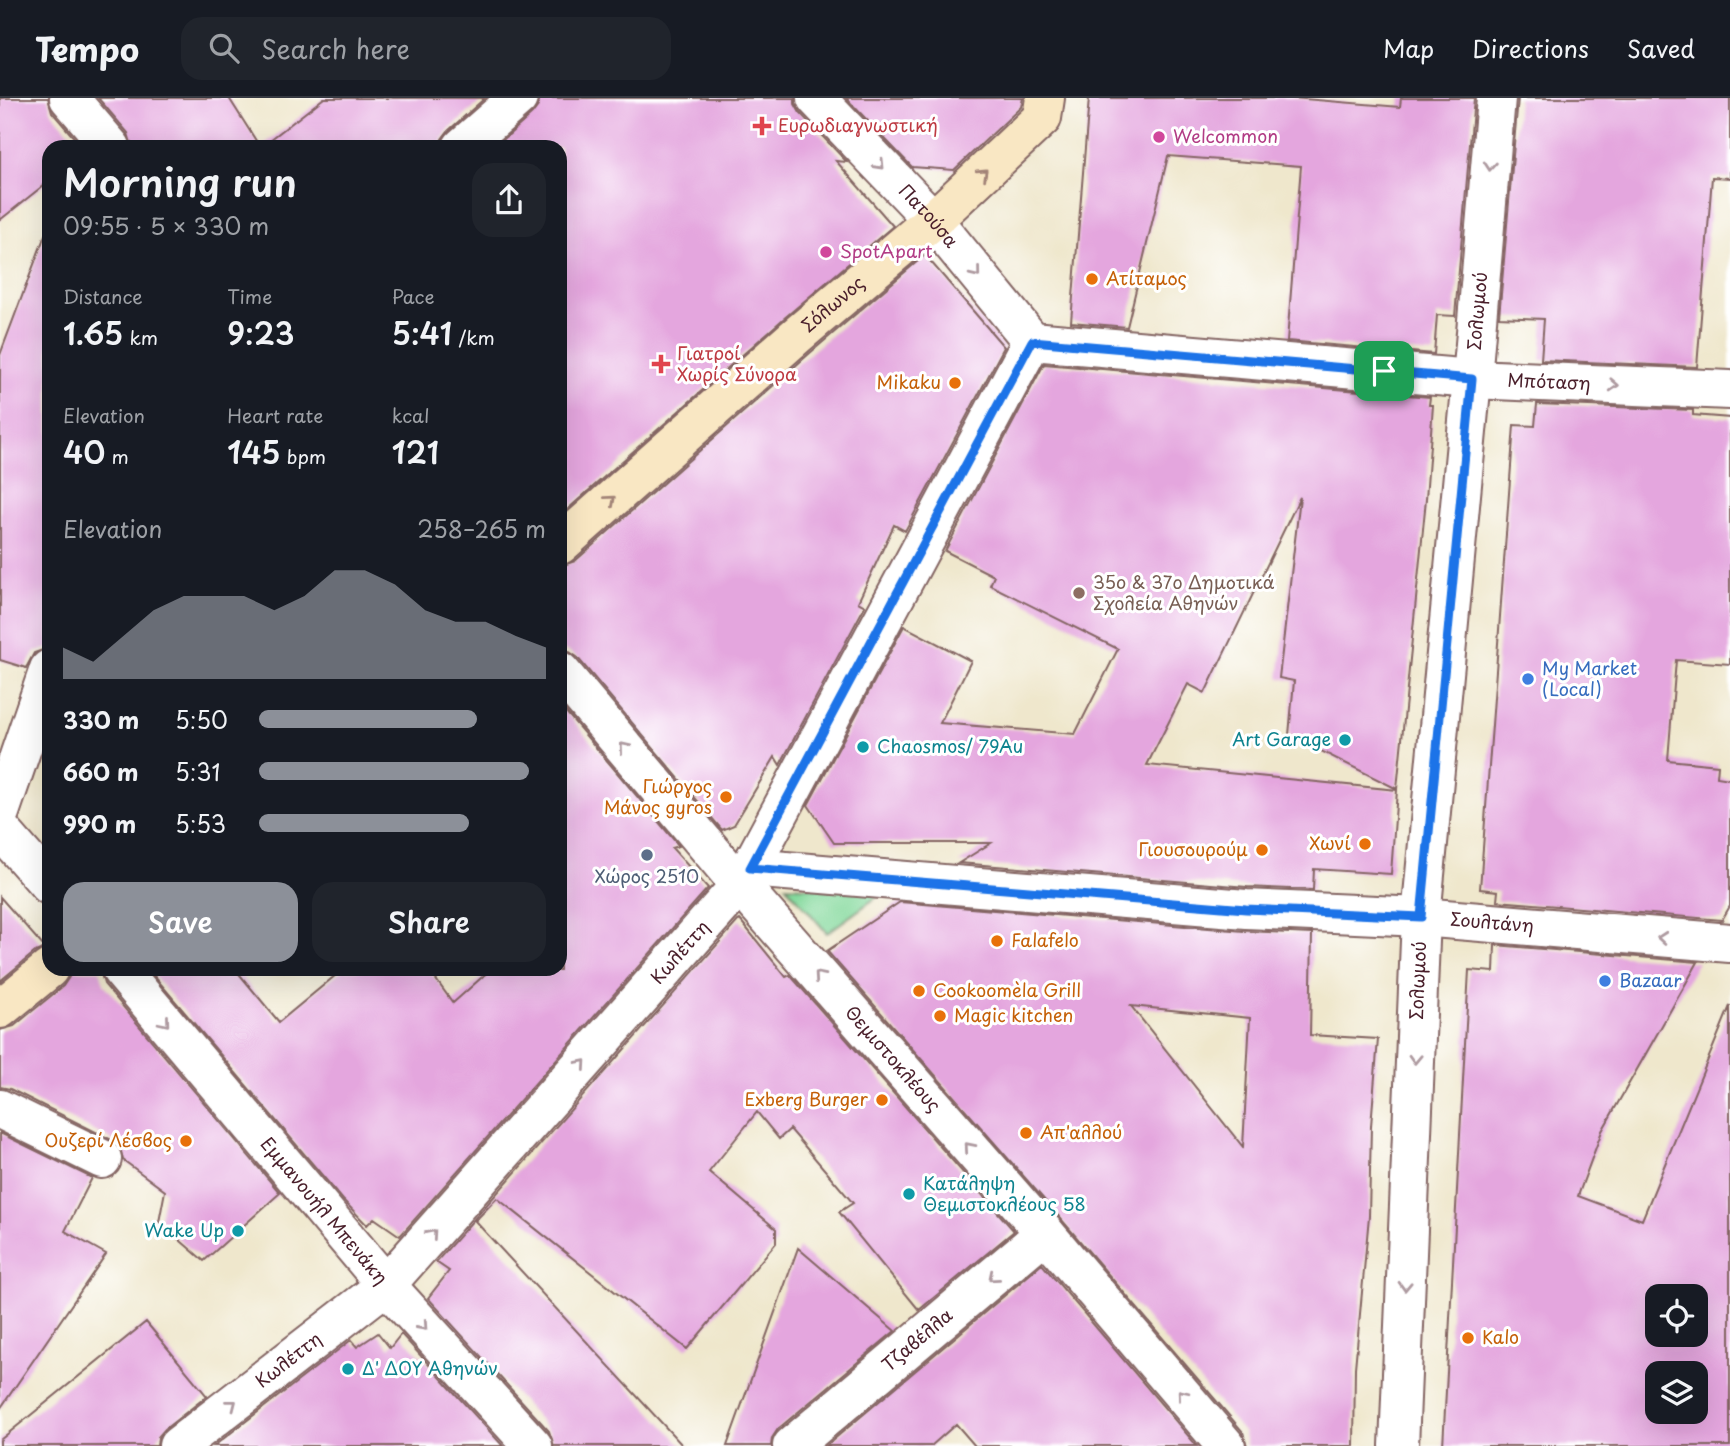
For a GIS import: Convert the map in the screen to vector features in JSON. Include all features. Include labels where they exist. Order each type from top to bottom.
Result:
[{"type":"main road","name":"Σόλωνος","points":[[567,539],[796,336],[933,220],[1044,108]]},
{"type":"main road","points":[[0,1009],[42,974]]},
{"type":"street","points":[[69,98],[105,140]]},
{"type":"street","points":[[470,140],[518,98]]},
{"type":"street","name":"Πατούσα","points":[[816,98],[933,220],[1032,341]]},
{"type":"street","name":"Σολωμού","points":[[1399,1446],[1421,917],[1496,98]]},
{"type":"street","name":"Μπόταση","points":[[1032,341],[1472,379],[1730,390]]},
{"type":"street","name":"Κωλέττη","points":[[178,1446],[386,1286],[745,877],[1032,341]]},
{"type":"street","name":"Θεμιστοκλέους","points":[[567,679],[745,877],[1226,1446]]},
{"type":"street","points":[[0,812],[42,689]]},
{"type":"street","points":[[0,829],[42,877]]},
{"type":"street","name":"Σουλτάνη","points":[[745,877],[1246,909],[1421,917],[1730,943]]},
{"type":"street","name":"Εμμανουήλ Μπενάκη","points":[[126,976],[386,1286],[533,1446]]},
{"type":"street","points":[[0,1109],[102,1159]]},
{"type":"street","name":"Τζαβέλλα","points":[[792,1446],[1045,1233]]},
{"type":"green space","points":[[786,886],[885,891],[827,933]]},
{"type":"building","points":[[0,98],[48,98],[52,112],[76,140],[42,140],[42,187],[0,220]]},
{"type":"building","points":[[98,98],[229,98],[256,140],[130,140],[128,133]]},
{"type":"building","points":[[324,98],[485,98],[448,131],[442,140],[270,140]]},
{"type":"building","points":[[539,98],[795,98],[800,113],[847,162],[836,161],[893,226],[567,510],[567,140],[503,140],[538,106]]},
{"type":"building","points":[[846,98],[1023,98],[1021,107],[954,170],[912,167]]},
{"type":"building","points":[[1089,98],[1292,98],[1400,107],[1401,98],[1474,98],[1455,316],[1437,315],[1434,354],[1287,341],[1301,166],[1168,156],[1127,327],[1071,322]]},
{"type":"building","points":[[1518,98],[1730,98],[1730,178],[1712,177],[1697,367],[1541,360],[1544,319],[1499,317]]},
{"type":"building","points":[[42,243],[42,650],[34,653],[26,668],[0,660],[0,355]]},
{"type":"building","points":[[925,255],[1004,347],[905,531],[894,525],[858,602],[865,606],[780,765],[775,757],[734,825],[722,830],[577,657],[567,651],[567,564],[575,561]]},
{"type":"building","points":[[1044,364],[1430,397],[1429,405],[1433,405],[1426,499],[1397,789],[1289,735],[1294,681],[1279,678],[1300,497],[1205,693],[1188,684],[1147,765],[1397,790],[1391,874],[1314,869],[1313,890],[959,863],[991,843],[834,843],[808,805],[904,626],[971,661],[940,723],[1075,734],[1118,649],[990,585],[994,576],[945,551]]},
{"type":"building","points":[[1537,404],[1693,410],[1693,415],[1730,418],[1730,664],[1676,660],[1668,760],[1718,765],[1717,777],[1730,779],[1730,906],[1722,920],[1497,901],[1498,891],[1480,889],[1514,425],[1535,426]]},
{"type":"building","points":[[567,713],[679,846],[672,848],[708,888],[400,1236],[374,1218],[367,1225],[343,1200],[154,976],[241,976],[279,1022],[335,976],[433,976],[453,1003],[483,976],[567,976]]},
{"type":"building","points":[[0,897],[42,945],[42,949],[0,981]]},
{"type":"building","points":[[900,902],[1244,931],[1312,934],[1310,1035],[1378,1039],[1371,1126],[1369,1216],[1355,1368],[1354,1446],[1247,1446],[1243,1432],[827,951]],"holes":[[[1131,1006],[1250,1018],[1243,1147]]]},
{"type":"building","points":[[740,920],[786,977],[790,975],[1014,1231],[919,1310],[839,1212],[853,1203],[790,1129],[779,1139],[757,1112],[709,1172],[776,1229],[776,1243],[687,1349],[497,1198],[475,1221],[683,1446],[554,1446],[549,1431],[428,1298],[449,1271],[436,1262]]},
{"type":"building","points":[[1495,945],[1698,962],[1602,1131],[1578,1196],[1642,1220],[1730,1006],[1730,1446],[1443,1446],[1469,970],[1494,972]]},
{"type":"building","points":[[102,976],[104,984],[280,1193],[204,1261],[159,1222],[165,1191],[123,1160],[120,1147],[112,1140],[10,1089],[0,1087],[0,1030],[14,1026],[63,986],[69,977]]},
{"type":"building","points":[[0,1133],[92,1178],[65,1231],[106,1254],[0,1409]]},
{"type":"building","points":[[798,1248],[895,1331],[778,1429],[772,1438],[771,1446],[727,1446]]},
{"type":"building","points":[[1042,1264],[1197,1446],[975,1446],[956,1424],[931,1446],[826,1446]]},
{"type":"building","points":[[146,1322],[207,1396],[165,1429],[158,1437],[157,1446],[0,1446],[0,1440]]},
{"type":"building","name":"Δ' ΔΟΥ Αθηνών","points":[[378,1333],[390,1348],[401,1334],[503,1446],[214,1446],[351,1340],[357,1347]]},
{"type":"place","name":"Ευρωδιαγνωστική","points":[[762,126]]},
{"type":"place","name":"Welcommon","points":[[1159,137]]},
{"type":"place","name":"SpotApart","points":[[826,252]]},
{"type":"place","name":"Ατίταμος","points":[[1092,279]]},
{"type":"place","name":"Γιατροί Χωρίς Σύνορα","points":[[661,364]]},
{"type":"place","name":"Mikaku","points":[[955,383]]},
{"type":"place","name":"35ο & 37ο Δημοτικά Σχολεία Αθηνών","points":[[1079,593]]},
{"type":"place","name":"My Market (Local)","points":[[1528,679]]},
{"type":"place","name":"Art Garage","points":[[1345,740]]},
{"type":"place","name":"Chaosmos/ 79Au","points":[[863,747]]},
{"type":"place","name":"Γιώργος Μάνος gyros","points":[[726,797]]},
{"type":"place","name":"Χωνί","points":[[1365,844]]},
{"type":"place","name":"Γιουσουρούμ","points":[[1262,850]]},
{"type":"place","name":"Χώρος 2510","points":[[647,855]]},
{"type":"place","name":"Falafelo","points":[[997,941]]},
{"type":"place","name":"Bazaar","points":[[1605,981]]},
{"type":"place","name":"Cookoomèla Grill","points":[[919,991]]},
{"type":"place","name":"Magic kitchen","points":[[940,1016]]},
{"type":"place","name":"Exberg Burger","points":[[882,1100]]},
{"type":"place","name":"Απ'αλλού","points":[[1026,1133]]},
{"type":"place","name":"Ουζερί Λέσβος","points":[[186,1141]]},
{"type":"place","name":"Κατάληψη Θεμιστοκλέους 58","points":[[909,1194]]},
{"type":"place","name":"Wake Up","points":[[238,1231]]},
{"type":"place","name":"Kalo","points":[[1468,1338]]},
{"type":"place","name":"Δ' ΔΟΥ Αθηνών","points":[[348,1369]]},
{"type":"route","points":[[1032,341],[1384,371],[1472,379],[1421,917],[1246,909],[750,868],[1032,341]]}]
